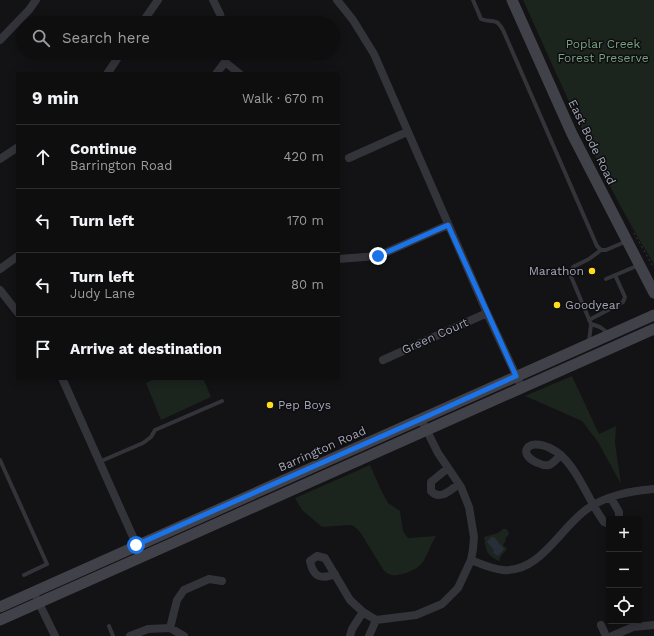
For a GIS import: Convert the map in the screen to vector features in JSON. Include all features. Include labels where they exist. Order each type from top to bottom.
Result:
[{"type":"main road","name":"East Bode Road","points":[[512,0],[572,134],[630,236],[639,265],[654,293]]},
{"type":"main road","name":"Barrington Road","points":[[0,607],[654,314]]},
{"type":"main road","name":"Barrington Road","points":[[0,620],[654,329]]},
{"type":"street","points":[[23,16],[36,0]]},
{"type":"street","points":[[147,16],[158,0]]},
{"type":"street","points":[[213,0],[220,16]]},
{"type":"street","points":[[337,0],[353,20],[374,54],[448,225],[522,388]]},
{"type":"street","points":[[0,40],[16,23]]},
{"type":"street","points":[[108,72],[117,60]]},
{"type":"street","points":[[218,72],[225,62],[238,72]]},
{"type":"street","points":[[349,158],[407,132]]},
{"type":"street","points":[[0,159],[16,148]]},
{"type":"street","points":[[340,259],[378,256],[448,225]]},
{"type":"street","points":[[0,269],[16,257]]},
{"type":"street","points":[[0,290],[16,310]]},
{"type":"street","name":"Green Court","points":[[383,360],[487,313]]},
{"type":"street","points":[[63,380],[142,557]]},
{"type":"street","points":[[335,574],[350,600],[363,612],[376,620],[416,615],[442,604],[458,588],[473,549],[473,530],[469,507],[459,484],[438,453],[421,419]]},
{"type":"street","points":[[561,455],[569,463],[593,506],[606,523]]},
{"type":"street","points":[[448,468],[431,482],[431,491],[439,496],[444,495],[459,484]]},
{"type":"street","points":[[470,560],[492,568],[503,570],[521,568],[538,558],[572,521],[593,506],[621,493],[654,488]]},
{"type":"street","points":[[611,498],[619,512],[619,516]]},
{"type":"street","points":[[170,628],[177,600],[184,590],[209,579],[222,581]]},
{"type":"street","points":[[33,592],[55,636]]},
{"type":"street","points":[[350,636],[352,628],[363,612]]},
{"type":"street","points":[[369,636],[376,620]]},
{"type":"street","points":[[612,636],[633,627],[654,624]]},
{"type":"street","points":[[601,625],[606,636]]},
{"type":"street","points":[[130,636],[148,629],[170,628],[184,636]]},
{"type":"lane","points":[[473,0],[481,19],[486,21],[494,20],[498,22],[503,30],[597,246],[601,250]]},
{"type":"lane","points":[[589,344],[590,322],[570,274],[573,267],[601,250],[606,250],[630,236]]},
{"type":"lane","points":[[606,279],[639,265]]},
{"type":"lane","points":[[590,322],[623,302],[625,297],[615,276]]},
{"type":"lane","points":[[590,322],[611,334]]},
{"type":"lane","points":[[99,462],[143,443],[151,437],[155,430],[222,401]]},
{"type":"lane","points":[[0,460],[47,564],[24,575]]},
{"type":"lane","points":[[109,626],[113,636]]},
{"type":"path","points":[[630,236],[654,268]]},
{"type":"green space","name":"Poplar Creek Forest Preserve","points":[[523,0],[654,0],[654,264],[617,200],[569,101]]},
{"type":"green space","points":[[572,376],[599,434],[616,426],[615,443],[621,484],[598,442],[582,421],[525,396]]},
{"type":"green space","points":[[152,380],[204,380],[211,397],[161,420],[146,383]]},
{"type":"green space","points":[[370,465],[388,503],[400,511],[403,531],[408,538],[436,536],[421,564],[417,568],[402,574],[390,575],[384,571],[360,532],[355,527],[351,525],[322,527],[302,510],[295,498]]},
{"type":"green space","points":[[503,529],[506,529],[509,534],[503,545],[507,549],[499,561],[491,557],[487,552],[484,537],[498,533]]},
{"type":"shaded area","points":[[491,537],[494,537],[504,549],[498,556],[493,553],[494,550],[487,542]]},
{"type":"place","name":"Marathon","points":[[592,271]]},
{"type":"place","name":"Goodyear","points":[[557,305]]},
{"type":"place","name":"Pep Boys","points":[[270,405]]},
{"type":"route","points":[[136,545],[516,376],[448,225],[378,256]]}]
